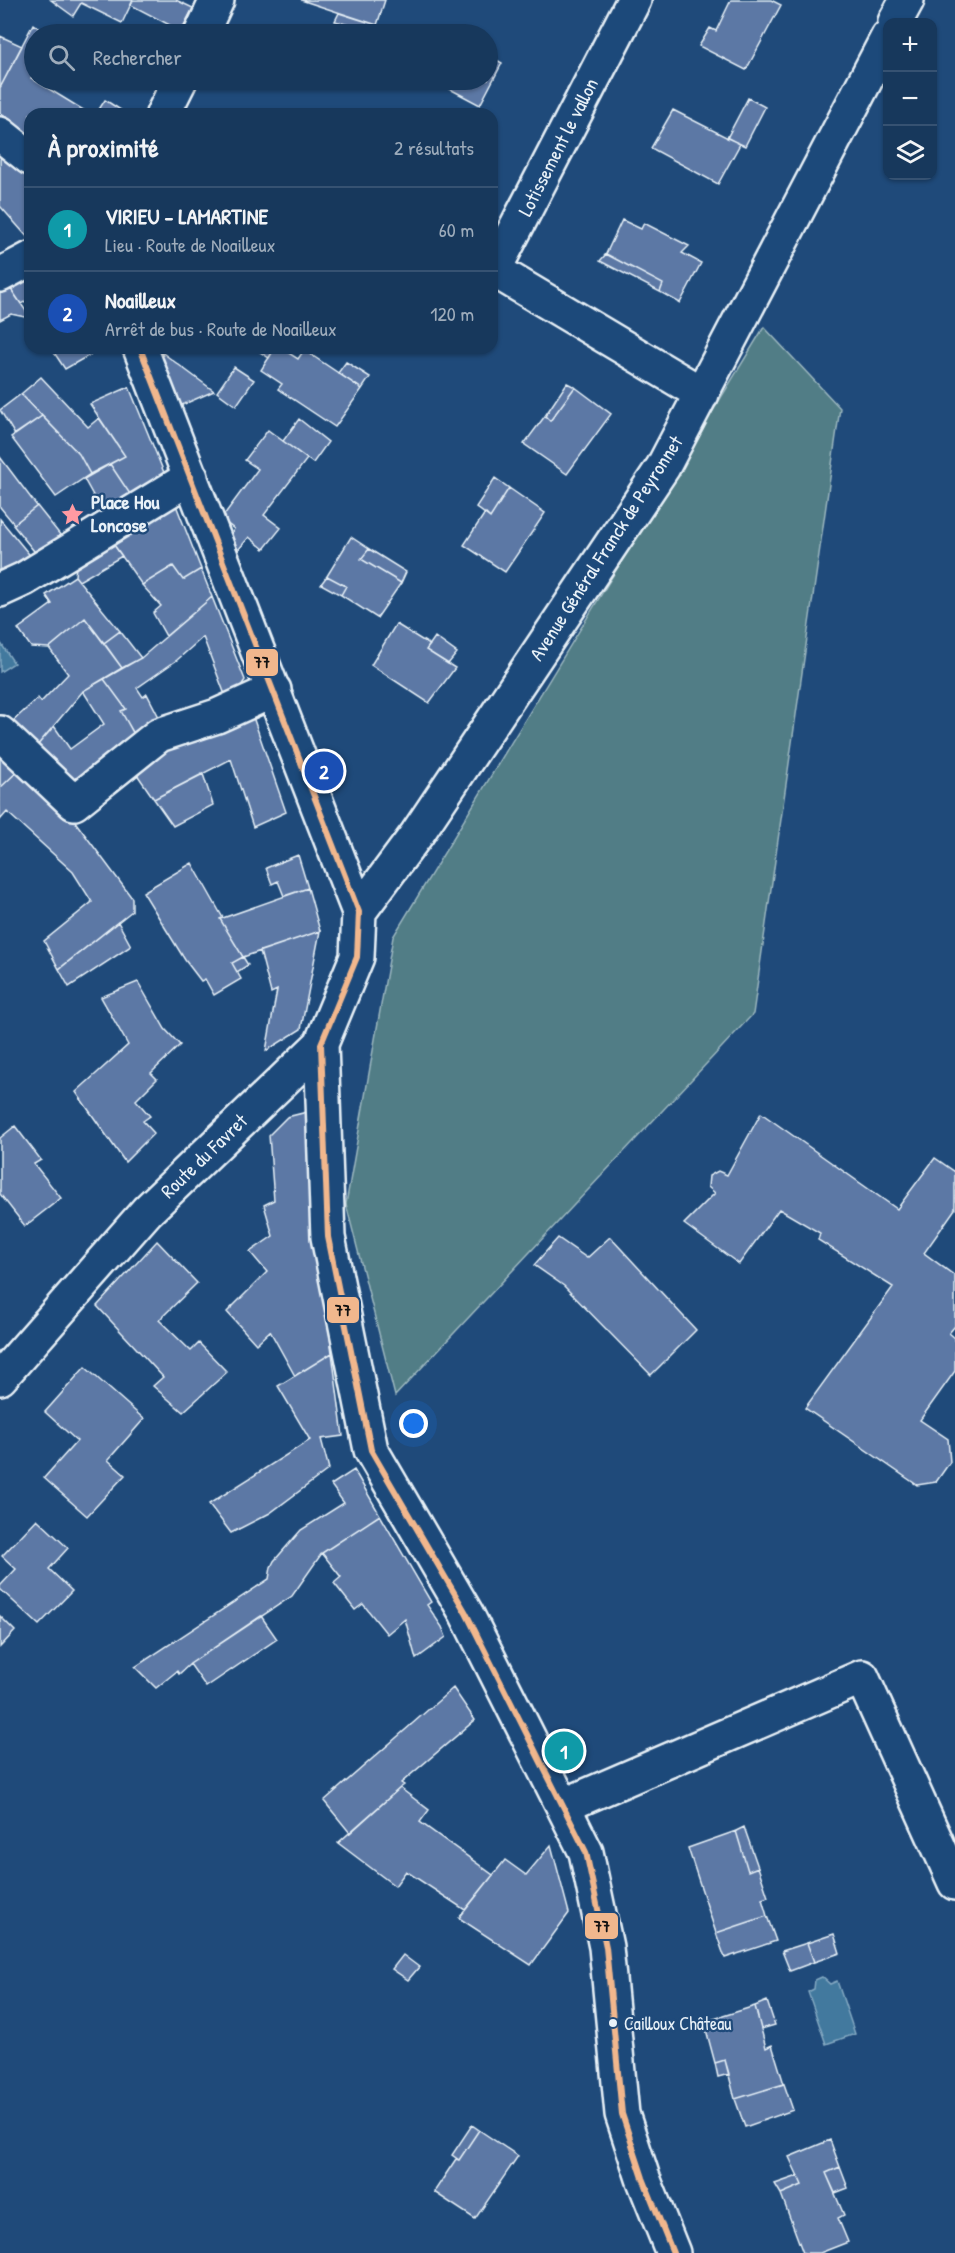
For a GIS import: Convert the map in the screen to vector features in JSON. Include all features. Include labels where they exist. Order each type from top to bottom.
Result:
[{"type":"street","points":[[206,24],[217,0]]},
{"type":"street","name":"Lotissement le vallon","points":[[498,261],[634,0]]},
{"type":"street","points":[[897,18],[907,0]]},
{"type":"street","name":"Avenue Général Franck de Peyronnet","points":[[359,912],[412,842],[663,467],[883,47]]},
{"type":"street","points":[[166,108],[175,90]]},
{"type":"street","points":[[0,134],[24,153]]},
{"type":"street","points":[[0,275],[24,262]]},
{"type":"street","name":"Lotissement le vallon","points":[[498,274],[702,394]]},
{"type":"street","points":[[142,354],[359,912]]},
{"type":"street","points":[[0,590],[24,579],[191,477]]},
{"type":"street","points":[[0,733],[74,802],[159,735],[216,716],[274,690]]},
{"type":"street","name":"Route du Favret","points":[[0,1378],[147,1211],[321,1044],[357,957],[359,912]]},
{"type":"street","points":[[321,1044],[328,1237],[371,1450],[466,1613],[586,1852],[606,1947],[622,2114],[643,2178],[673,2253]]},
{"type":"street","points":[[563,1806],[862,1677],[955,1883]]},
{"type":"green space","points":[[764,327],[840,408],[753,1014],[395,1396],[346,1204],[393,937]]},
{"type":"water","points":[[0,642],[14,663],[0,672]]},
{"type":"water","points":[[822,1977],[830,1984],[837,1981],[855,2034],[826,2044],[808,1992],[814,1989],[815,1980]]},
{"type":"building","points":[[51,0],[133,0],[122,23],[81,3],[73,16]]},
{"type":"building","points":[[133,0],[176,0],[193,8],[185,24],[168,24],[131,5]]},
{"type":"building","points":[[301,0],[385,0],[377,24]]},
{"type":"building","points":[[731,0],[771,0],[781,5],[746,70],[699,46],[710,28],[716,31]]},
{"type":"building","points":[[339,13],[374,24],[346,24],[335,21]]},
{"type":"building","points":[[0,36],[22,46],[0,88]]},
{"type":"building","points":[[24,41],[24,90],[51,90],[80,108],[24,108],[24,131],[0,113],[0,88]]},
{"type":"building","points":[[452,90],[488,90],[480,105]]},
{"type":"building","points":[[748,98],[765,107],[745,146],[727,138]]},
{"type":"building","points":[[105,100],[118,108],[100,108]]},
{"type":"building","points":[[673,110],[740,144],[718,184],[651,148]]},
{"type":"building","points":[[5,154],[24,173],[24,233],[0,206],[0,159]]},
{"type":"building","points":[[622,220],[641,229],[644,223],[689,246],[682,253],[701,263],[680,303],[660,292],[663,284],[606,254]]},
{"type":"building","points":[[606,254],[663,284],[660,292],[600,261]]},
{"type":"building","points":[[24,276],[24,302],[21,304],[8,285]]},
{"type":"building","points":[[11,289],[24,308],[24,317],[11,314],[0,320],[0,293]]},
{"type":"building","points":[[55,354],[91,354],[65,369]]},
{"type":"building","points":[[158,354],[164,354],[214,391],[173,409]]},
{"type":"building","points":[[271,354],[290,354],[298,359],[301,354],[310,354],[362,389],[335,427],[278,389],[282,384],[261,370]]},
{"type":"building","points":[[346,362],[370,377],[362,389],[338,373]]},
{"type":"building","points":[[234,367],[254,380],[236,406],[217,392]]},
{"type":"building","points":[[41,377],[88,427],[99,418],[125,456],[90,474],[79,454],[21,394]]},
{"type":"building","points":[[567,383],[575,387],[550,421],[545,416]]},
{"type":"building","points":[[129,387],[167,480],[134,500],[110,464],[125,456],[90,404]]},
{"type":"building","points":[[575,387],[611,414],[567,474],[524,444],[545,416],[550,421]]},
{"type":"building","points":[[21,394],[42,416],[15,435],[0,410]]},
{"type":"building","points":[[42,416],[79,454],[90,474],[56,497],[11,437]]},
{"type":"building","points":[[299,419],[328,442],[313,463],[283,441]]},
{"type":"building","points":[[268,430],[307,459],[264,515],[281,528],[264,549],[249,537],[234,555],[228,540],[234,529],[221,519],[258,469],[245,460]]},
{"type":"building","points":[[0,457],[37,506],[14,524],[0,507]]},
{"type":"building","points":[[110,464],[134,500],[105,517],[84,479]]},
{"type":"building","points":[[495,478],[509,488],[490,518],[476,507]]},
{"type":"building","points":[[509,488],[545,513],[505,572],[464,545],[485,513],[490,518]]},
{"type":"building","points":[[174,500],[201,569],[183,580],[173,566],[142,585],[109,538]]},
{"type":"building","points":[[37,506],[65,541],[38,556],[13,525]]},
{"type":"building","points":[[0,519],[33,559],[0,576]]},
{"type":"building","points":[[351,537],[369,549],[361,559],[401,583],[377,618],[341,595],[346,586],[327,576]]},
{"type":"building","points":[[109,538],[122,556],[79,581],[75,576],[77,556]]},
{"type":"building","points":[[369,549],[406,572],[401,583],[361,559]]},
{"type":"building","points":[[173,566],[183,580],[201,569],[212,597],[166,636],[153,613],[161,606],[142,585]]},
{"type":"building","points":[[75,576],[120,631],[104,643],[85,618],[49,648],[31,647],[18,629],[52,604],[46,595]]},
{"type":"building","points":[[327,576],[346,586],[341,595],[321,584]]},
{"type":"building","points":[[212,597],[245,680],[233,698],[227,700],[203,637],[177,660],[137,688],[143,697],[147,694],[161,721],[136,738],[121,711],[126,709],[104,679],[141,658]]},
{"type":"building","points":[[85,618],[122,668],[83,691],[36,747],[13,721],[38,698],[41,702],[68,674],[49,648]]},
{"type":"building","points":[[396,624],[430,645],[426,650],[455,668],[429,703],[371,665]]},
{"type":"building","points":[[120,631],[141,658],[122,668],[104,643]]},
{"type":"building","points":[[435,637],[457,653],[448,664],[426,650]]},
{"type":"building","points":[[104,679],[126,709],[121,711],[138,741],[73,784],[36,747],[54,726],[70,749],[104,724],[83,691]]},
{"type":"building","points":[[253,717],[286,812],[253,827],[231,759],[154,799],[134,770],[197,729]]},
{"type":"building","points":[[0,750],[21,768],[0,788]]},
{"type":"building","points":[[21,768],[65,808],[132,898],[132,911],[59,969],[44,941],[92,902],[73,872],[7,812],[0,820],[0,788]]},
{"type":"building","points":[[203,774],[213,805],[173,826],[154,799]]},
{"type":"building","points":[[298,855],[308,888],[284,896],[278,881],[272,884],[266,868]]},
{"type":"building","points":[[192,863],[223,918],[220,919],[243,957],[232,963],[241,979],[214,995],[205,979],[201,981],[185,960],[143,892]]},
{"type":"building","points":[[308,888],[320,931],[243,957],[220,919]]},
{"type":"building","points":[[118,922],[131,946],[69,987],[59,969]]},
{"type":"building","points":[[320,931],[301,1029],[266,1051],[277,990],[271,993],[260,951]]},
{"type":"building","points":[[243,957],[248,965],[237,972],[232,963]]},
{"type":"building","points":[[138,982],[165,1029],[180,1045],[151,1073],[157,1079],[136,1100],[150,1116],[143,1121],[154,1133],[125,1162],[76,1092],[128,1045],[101,997]]},
{"type":"building","points":[[307,1112],[313,1142],[311,1225],[316,1229],[332,1353],[295,1376],[270,1331],[256,1344],[227,1312],[267,1272],[250,1252],[273,1236],[264,1205],[274,1200],[269,1135],[287,1117]]},
{"type":"building","points":[[761,1113],[897,1209],[935,1158],[955,1172],[955,1209],[924,1253],[955,1276],[955,1326],[949,1333],[955,1338],[955,1371],[920,1420],[948,1439],[950,1462],[936,1482],[917,1485],[805,1408],[893,1287],[818,1240],[820,1233],[779,1209],[739,1264],[684,1224],[715,1193],[708,1187],[709,1176],[718,1171],[727,1175]]},
{"type":"building","points":[[15,1126],[41,1160],[34,1164],[61,1198],[25,1226],[0,1194],[0,1138]]},
{"type":"building","points":[[610,1237],[696,1330],[651,1375],[564,1286],[534,1265],[558,1238],[587,1258]]},
{"type":"building","points":[[157,1241],[197,1283],[159,1320],[191,1351],[199,1343],[227,1372],[183,1412],[153,1386],[163,1377],[97,1306]]},
{"type":"building","points":[[332,1353],[343,1436],[321,1439],[329,1469],[270,1513],[231,1533],[209,1504],[310,1440],[278,1386]]},
{"type":"building","points":[[85,1367],[144,1419],[108,1460],[125,1475],[87,1516],[44,1478],[77,1441],[45,1412]]},
{"type":"building","points":[[354,1470],[380,1515],[322,1553],[292,1596],[190,1664],[179,1674],[177,1671],[156,1688],[135,1667],[269,1579],[274,1561],[301,1530],[344,1503],[331,1485]]},
{"type":"building","points":[[380,1515],[431,1602],[427,1605],[446,1637],[416,1659],[405,1619],[387,1634],[363,1604],[355,1610],[334,1583],[341,1577],[322,1553]]},
{"type":"building","points":[[37,1519],[68,1548],[49,1569],[72,1591],[39,1625],[0,1589],[0,1586],[16,1569],[2,1556]]},
{"type":"building","points":[[0,1616],[15,1631],[0,1647]]},
{"type":"building","points":[[261,1616],[277,1639],[206,1687],[190,1664]]},
{"type":"building","points":[[453,1688],[475,1720],[401,1783],[404,1785],[350,1833],[324,1801]]},
{"type":"building","points":[[400,1788],[429,1810],[420,1822],[493,1875],[465,1910],[406,1871],[395,1886],[338,1843]]},
{"type":"building","points":[[744,1827],[758,1867],[748,1871],[736,1831]]},
{"type":"building","points":[[736,1831],[748,1871],[758,1867],[768,1897],[762,1899],[767,1916],[716,1933],[688,1848]]},
{"type":"building","points":[[551,1845],[569,1913],[531,1965],[459,1918],[505,1860],[526,1875]]},
{"type":"building","points":[[767,1916],[776,1941],[725,1958],[716,1933]]},
{"type":"building","points":[[834,1934],[840,1953],[814,1962],[807,1943]]},
{"type":"building","points":[[807,1943],[814,1962],[790,1971],[782,1951]]},
{"type":"building","points":[[403,1955],[419,1967],[408,1980],[392,1969]]},
{"type":"building","points":[[767,2001],[775,2025],[761,2029],[755,2006]]},
{"type":"building","points":[[755,2006],[766,2048],[772,2045],[784,2084],[735,2099],[725,2060],[715,2063],[704,2022]]},
{"type":"building","points":[[725,2060],[729,2074],[718,2077],[715,2063]]},
{"type":"building","points":[[784,2084],[793,2110],[745,2127],[735,2099]]},
{"type":"building","points":[[472,2125],[479,2130],[459,2160],[452,2155]]},
{"type":"building","points":[[479,2130],[518,2156],[475,2219],[434,2192]]},
{"type":"building","points":[[830,2140],[840,2167],[826,2173],[844,2215],[838,2218],[848,2242],[820,2253],[803,2253],[781,2194],[802,2185],[789,2157]]},
{"type":"building","points":[[840,2167],[848,2188],[835,2193],[826,2173]]},
{"type":"building","points":[[798,2176],[802,2185],[781,2194],[775,2184]]},
{"type":"transit line","name":"77","points":[[142,354],[359,912],[357,957],[321,1044],[328,1237],[371,1450],[466,1613],[586,1852],[606,1947],[622,2114],[643,2178],[673,2253]]},
{"type":"place","name":"Place Hou Loncose","points":[[73,514]]},
{"type":"place","name":"Noailleux","points":[[324,771]]},
{"type":"place","name":"VIRIEU - LAMARTINE","points":[[564,1751]]},
{"type":"place","name":"Cailloux Château","points":[[613,2023]]}]
